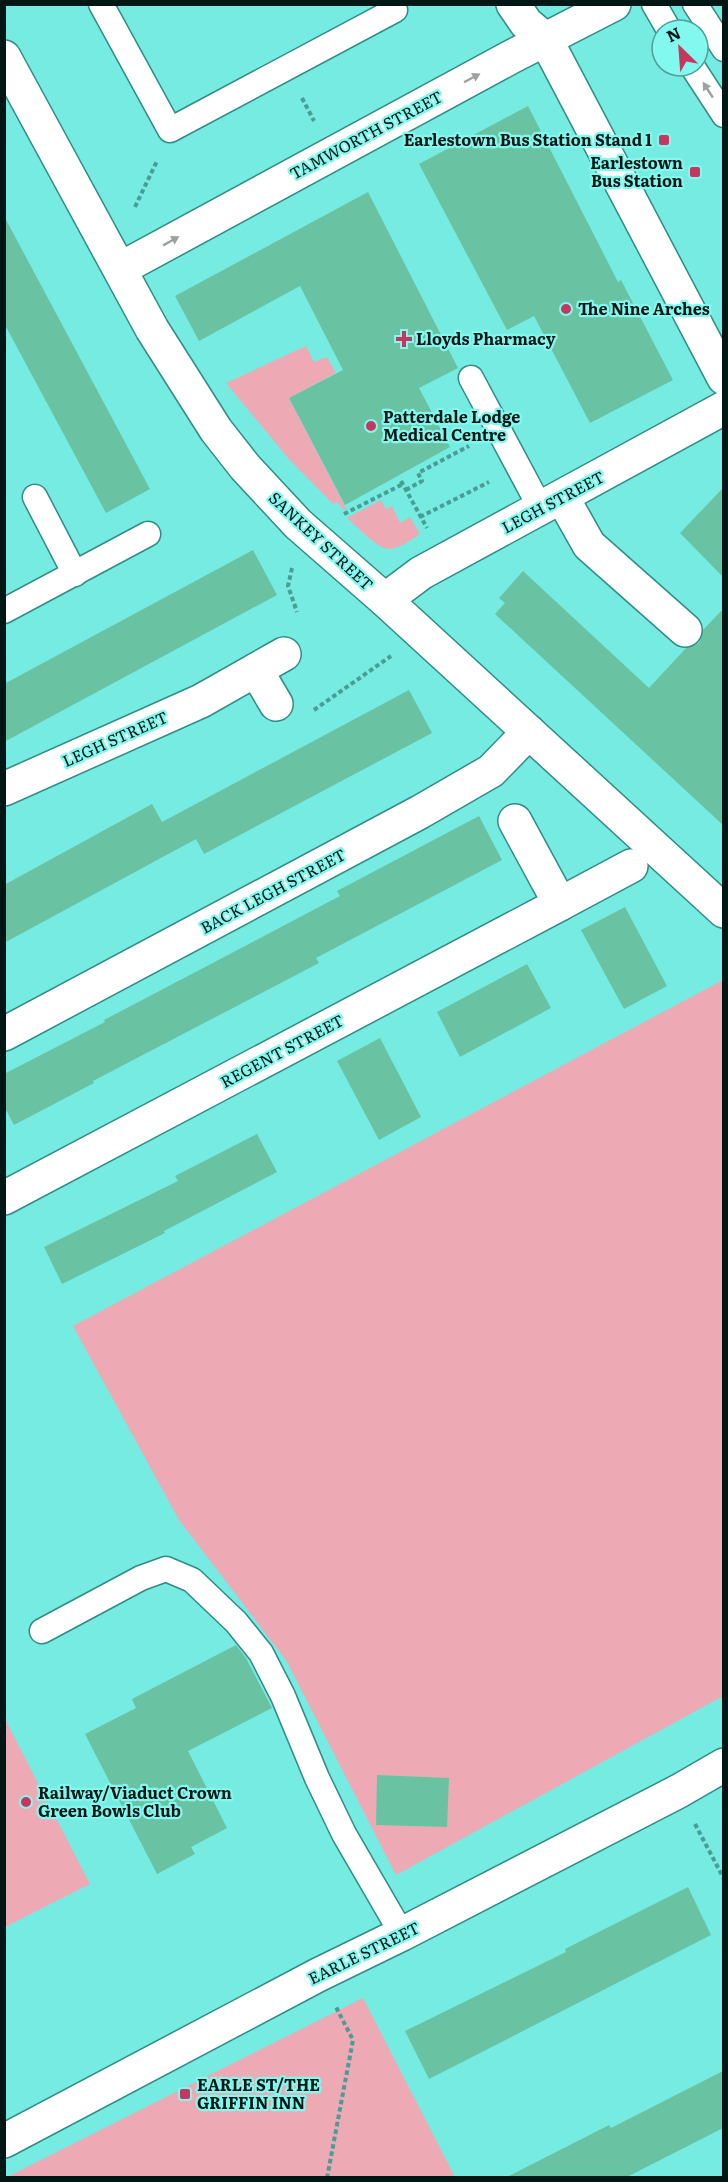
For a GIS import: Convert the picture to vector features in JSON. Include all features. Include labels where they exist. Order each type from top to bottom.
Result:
[{"type":"street","points":[[513,4],[526,23],[546,40],[723,378]]},
{"type":"street","name":"TAMWORTH STREET","points":[[120,269],[614,4]]},
{"type":"street","name":"SANKEY STREET","points":[[4,57],[152,329],[216,430],[238,457],[298,524],[530,732],[723,911]]},
{"type":"street","name":"LEGH STREET","points":[[385,600],[414,577],[723,408]]},
{"type":"street","points":[[551,503],[590,545],[685,630]]},
{"type":"street","name":"LEGH STREET","points":[[4,789],[201,701],[284,654]]},
{"type":"street","points":[[256,670],[276,704]]},
{"type":"street","name":"BACK LEGH STREET","points":[[4,1034],[420,812],[490,771],[530,732]]},
{"type":"street","points":[[515,821],[560,904]]},
{"type":"street","name":"REGENT STREET","points":[[4,1198],[631,866]]},
{"type":"street","name":"EARLE STREET","points":[[4,2141],[318,1975],[679,1791],[723,1765]]},
{"type":"lane","points":[[101,4],[171,130],[395,10],[393,4]]},
{"type":"lane","points":[[654,4],[662,18]]},
{"type":"lane","points":[[695,4],[723,49]]},
{"type":"lane","points":[[700,78],[723,115]]},
{"type":"lane","points":[[471,378],[519,466],[551,503]]},
{"type":"lane","points":[[34,497],[75,574]]},
{"type":"lane","points":[[4,611],[148,534]]},
{"type":"lane","points":[[42,1631],[141,1578],[166,1569],[192,1580],[236,1622],[261,1653],[283,1696],[317,1778],[344,1834],[402,1934]]},
{"type":"path","points":[[287,68],[315,124]]},
{"type":"path","points":[[135,207],[171,130]]},
{"type":"path","points":[[406,490],[422,481],[418,473],[500,431]]},
{"type":"path","points":[[420,517],[519,466]]},
{"type":"path","points":[[339,517],[402,483],[430,534]]},
{"type":"path","points":[[293,564],[288,586],[297,612]]},
{"type":"path","points":[[308,714],[396,653]]},
{"type":"path","points":[[679,1791],[723,1879]]},
{"type":"path","points":[[318,1975],[353,2040],[327,2178]]},
{"type":"shaded area","points":[[306,346],[314,362],[327,357],[336,373],[289,398],[347,510],[337,502],[333,504],[288,458],[226,383]]},
{"type":"shaded area","points":[[381,500],[386,509],[392,506],[400,523],[410,517],[420,534],[398,547],[385,548],[374,542],[347,518]]},
{"type":"shaded area","points":[[723,980],[723,1696],[396,1875],[286,1660],[179,1520],[73,1326]]},
{"type":"shaded area","name":"Railway/Viaduct Crown Green Bowls Club","points":[[5,1719],[90,1884],[4,1927]]},
{"type":"shaded area","points":[[363,1998],[455,2177],[7,2177]]},
{"type":"building","name":"The Nine Arches","points":[[528,106],[618,282],[621,280],[673,380],[590,423],[534,316],[507,330],[419,164]]},
{"type":"building","points":[[368,192],[458,368],[419,388],[450,447],[345,505],[289,398],[343,370],[300,286],[199,341],[175,296]]},
{"type":"building","points":[[4,216],[150,489],[106,513],[4,323]]},
{"type":"building","points":[[723,488],[723,577],[680,533]]},
{"type":"building","points":[[253,550],[277,595],[4,742],[4,684]]},
{"type":"building","points":[[523,571],[649,688],[686,648],[699,643],[703,630],[723,609],[723,825],[495,614],[505,603],[499,598]]},
{"type":"building","points":[[409,690],[432,733],[204,854],[196,839],[4,943],[4,885],[152,804],[162,822]]},
{"type":"building","points":[[479,816],[502,860],[316,958],[319,963],[93,1081],[94,1083],[14,1125],[4,1106],[4,1074],[340,896],[337,891]]},
{"type":"building","points":[[625,907],[667,986],[624,1009],[581,930]]},
{"type":"building","points":[[527,964],[551,1008],[460,1057],[437,1012]]},
{"type":"building","points":[[380,1038],[421,1117],[379,1140],[337,1061]]},
{"type":"building","points":[[257,1134],[277,1172],[164,1231],[165,1233],[62,1284],[44,1247],[178,1181],[175,1176]]},
{"type":"building","points":[[236,1645],[246,1658],[272,1708],[188,1751],[227,1828],[191,1847],[195,1854],[157,1874],[85,1734],[136,1708],[132,1699]]},
{"type":"building","points":[[377,1775],[449,1778],[447,1827],[376,1825]]},
{"type":"building","points":[[688,1887],[711,1935],[429,2079],[405,2031],[566,1952],[565,1949]]},
{"type":"building","points":[[723,2071],[723,2128],[625,2178],[505,2178],[609,2125],[611,2128]]},
{"type":"place","name":"Earlestown Bus Station Stand 1","points":[[664,140]]},
{"type":"place","name":"Earlestown Bus Station","points":[[695,172]]},
{"type":"place","name":"The Nine Arches","points":[[566,309]]},
{"type":"place","name":"Lloyds Pharmacy","points":[[404,339]]},
{"type":"place","name":"Patterdale Lodge Medical Centre","points":[[371,426]]},
{"type":"place","name":"Railway/Viaduct Crown Green Bowls Club","points":[[26,1802]]},
{"type":"place","name":"EARLE ST/THE GRIFFIN INN","points":[[185,2094]]}]
